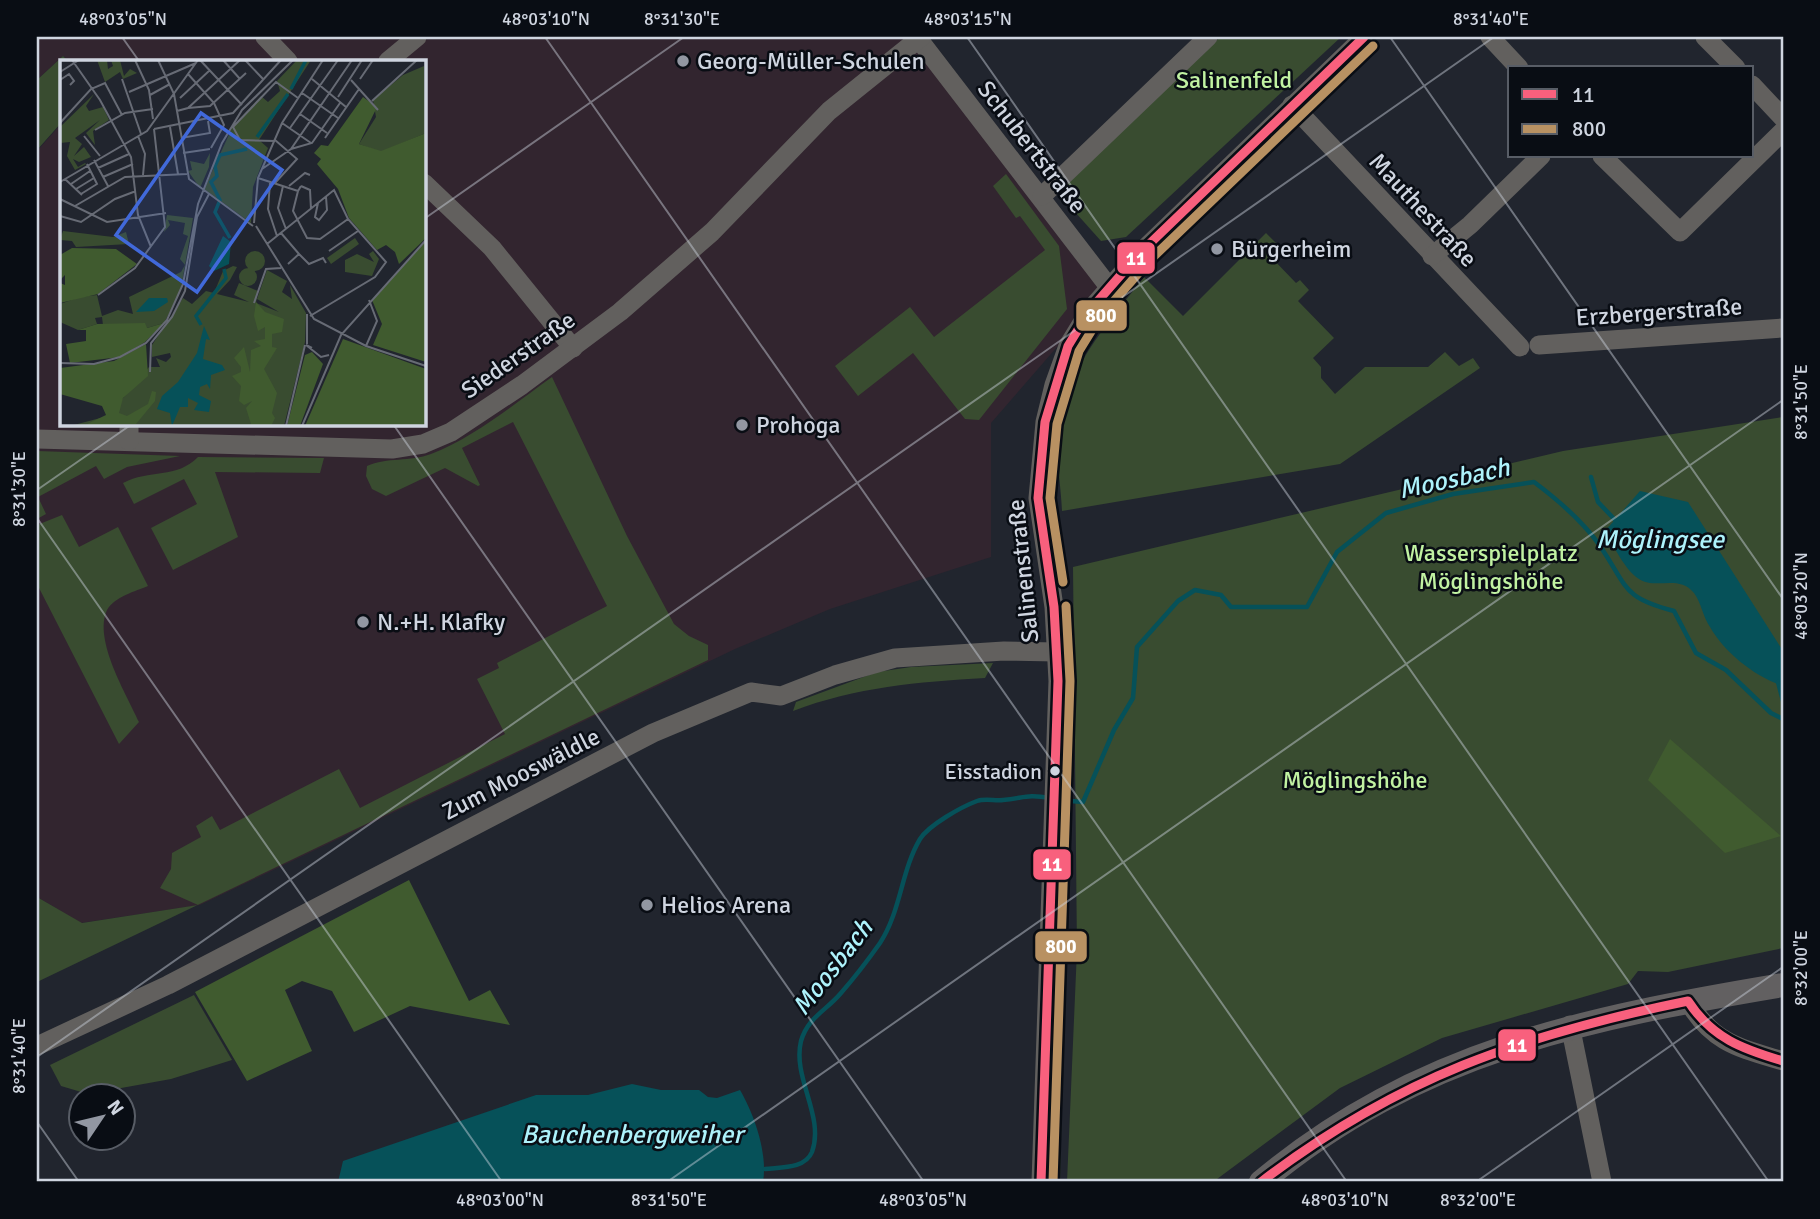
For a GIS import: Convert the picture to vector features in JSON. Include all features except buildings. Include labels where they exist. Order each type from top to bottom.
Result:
[{"type":"main road","points":[[1261,1182],[1345,1121],[1410,1086],[1480,1055],[1570,1026],[1688,1001],[1783,985]]},
{"type":"street","points":[[265,37],[287,60]]},
{"type":"street","points":[[389,60],[417,37]]},
{"type":"street","name":"Schubertstraße","points":[[919,37],[1109,287]]},
{"type":"street","name":"Siederstraße","points":[[37,439],[129,432],[339,449],[392,449],[423,444],[462,425],[573,348],[671,270],[712,233],[829,111],[919,37]]},
{"type":"street","points":[[1042,196],[1208,37]]},
{"type":"street","name":"Salinenstraße","points":[[1041,1182],[1057,652],[1051,584],[1038,498],[1045,422],[1054,385],[1069,346],[1109,287],[1364,37]]},
{"type":"street","points":[[1490,37],[1517,66]]},
{"type":"street","points":[[1705,37],[1734,66]]},
{"type":"street","points":[[1754,87],[1782,118],[1754,149]]},
{"type":"street","name":"Mauthestraße","points":[[1292,105],[1432,256],[1529,346]]},
{"type":"street","points":[[1432,256],[1470,225],[1539,158]]},
{"type":"street","points":[[1604,158],[1680,232],[1746,158]]},
{"type":"street","points":[[425,184],[492,248],[573,348]]},
{"type":"street","name":"Erzbergerstraße","points":[[1529,346],[1783,328]]},
{"type":"street","name":"Zum Mooswäldle","points":[[37,1046],[168,985],[653,733],[751,692],[781,696],[835,675],[895,658],[1004,651],[1057,652]]},
{"type":"street","points":[[1688,1001],[1700,1023],[1718,1038],[1783,1061]]},
{"type":"street","points":[[1570,1026],[1601,1182]]},
{"type":"shaded area","points":[[37,37],[917,37],[1109,287],[991,423],[991,557],[830,609],[735,649],[200,905],[81,923],[37,897],[37,151],[60,125],[60,425],[425,425],[425,60],[68,60],[63,56],[37,80]]},
{"type":"green space","name":"Salinenfeld","points":[[1220,37],[1341,37],[1126,237],[1101,241],[1058,193]]},
{"type":"green space","points":[[63,56],[67,60],[60,60],[60,124],[37,150],[37,80]]},
{"type":"green space","points":[[1006,174],[1059,246],[1067,309],[979,420],[965,419],[913,353],[858,396],[835,366],[910,307],[934,337],[1045,250],[1020,216],[1016,218],[993,186]]},
{"type":"green space","points":[[1266,233],[1277,244],[1268,254],[1296,283],[1300,280],[1309,290],[1298,301],[1334,338],[1313,358],[1321,367],[1321,378],[1335,394],[1365,367],[1428,367],[1445,352],[1459,366],[1473,358],[1480,368],[1340,464],[1062,511],[1058,436],[1062,413],[1077,370],[1101,332],[1144,277],[1183,316]]},
{"type":"green space","points":[[552,377],[627,536],[674,624],[689,636],[708,645],[708,660],[198,905],[160,888],[171,869],[172,853],[201,837],[196,826],[212,816],[220,830],[339,769],[360,808],[505,734],[477,679],[499,668],[497,663],[607,606],[513,422],[462,448],[480,485],[478,486],[445,468],[386,496],[372,489],[366,476],[367,466],[382,461],[431,454],[463,439]]},
{"type":"green space","name":"Möglingshöhe","points":[[1783,417],[1783,948],[1668,972],[1638,971],[1628,984],[1442,1038],[1340,1088],[1213,1182],[1067,1182],[1077,950],[1073,567],[1563,451]]},
{"type":"green space","points":[[37,451],[180,456],[127,467],[104,479],[96,466],[38,497],[46,514],[37,519]]},
{"type":"green space","points":[[198,457],[324,458],[320,473],[215,472],[238,537],[173,570],[151,528],[197,504],[184,479],[134,504],[123,483],[181,468]]},
{"type":"green space","points":[[62,515],[79,547],[118,527],[148,586],[110,605],[104,622],[104,636],[113,667],[139,722],[119,744],[38,586],[37,525]]},
{"type":"green space","points":[[993,663],[985,678],[864,691],[793,711],[796,702],[877,672],[911,667]]},
{"type":"green space","points":[[1670,739],[1781,836],[1725,853],[1648,780]]},
{"type":"green space","points":[[409,880],[469,1001],[490,990],[510,1025],[410,1006],[354,1032],[332,991],[302,981],[285,990],[312,1051],[247,1081],[195,992]]},
{"type":"green space","points":[[37,897],[82,923],[197,905],[37,982]]},
{"type":"green space","points":[[1061,963],[1064,963],[1065,976],[1060,1182],[1053,1182]]},
{"type":"green space","points":[[194,995],[232,1060],[171,1079],[136,1085],[136,1082],[66,1082],[66,1087],[61,1086],[50,1065]]},
{"type":"water","name":"Möglingsee","points":[[1640,491],[1688,502],[1783,651],[1783,686],[1751,670],[1724,646],[1716,637],[1694,593],[1688,587],[1674,583],[1646,582],[1634,575],[1624,563],[1605,531]]},
{"type":"water","name":"Bauchenbergweiher","points":[[632,1084],[661,1090],[699,1090],[708,1097],[717,1098],[740,1090],[762,1146],[763,1182],[338,1182],[343,1161],[536,1095],[588,1095]]},
{"type":"waterway","points":[[1591,477],[1598,502],[1618,523]]},
{"type":"waterway","name":"Moosbach","points":[[1059,800],[1083,802],[1114,730],[1133,698],[1137,647],[1178,601],[1195,590],[1221,595],[1231,607],[1307,607],[1337,552],[1386,513],[1453,494],[1534,482],[1586,528],[1635,596],[1674,611],[1696,653],[1726,670],[1771,713],[1783,719]]},
{"type":"waterway","points":[[1778,682],[1783,701]]},
{"type":"waterway","name":"Moosbach","points":[[765,1169],[804,1162],[812,1152],[814,1125],[801,1069],[801,1041],[808,1026],[841,993],[880,943],[887,931],[920,839],[946,817],[977,801],[1030,796],[1050,798]]},
{"type":"transit line","name":"11","points":[[1041,1182],[1058,681],[1054,607],[1038,498],[1045,422],[1068,346],[1090,310],[1140,253],[1364,37]]},
{"type":"transit line","name":"800","points":[[1063,582],[1050,498],[1057,424],[1079,351],[1100,317],[1149,261],[1373,46]]},
{"type":"transit line","name":"800","points":[[1053,1182],[1070,681],[1066,606]]},
{"type":"transit line","name":"11","points":[[1261,1182],[1312,1146],[1412,1088],[1515,1046],[1627,1014],[1688,1001],[1707,1024],[1729,1040],[1754,1052],[1783,1061]]},
{"type":"place","name":"Georg-Müller-Schulen","points":[[683,61]]},
{"type":"place","name":"Bürgerheim","points":[[1217,249]]},
{"type":"place","name":"Prohoga","points":[[742,425]]},
{"type":"place","name":"N.+H. Klafky","points":[[363,622]]},
{"type":"place","name":"Eisstadion","points":[[1055,771]]},
{"type":"place","name":"Helios Arena","points":[[647,905]]},
{"type":"park label","name":"Wasserspielplatz Möglingshöhe","points":[[1491,567]]}]
